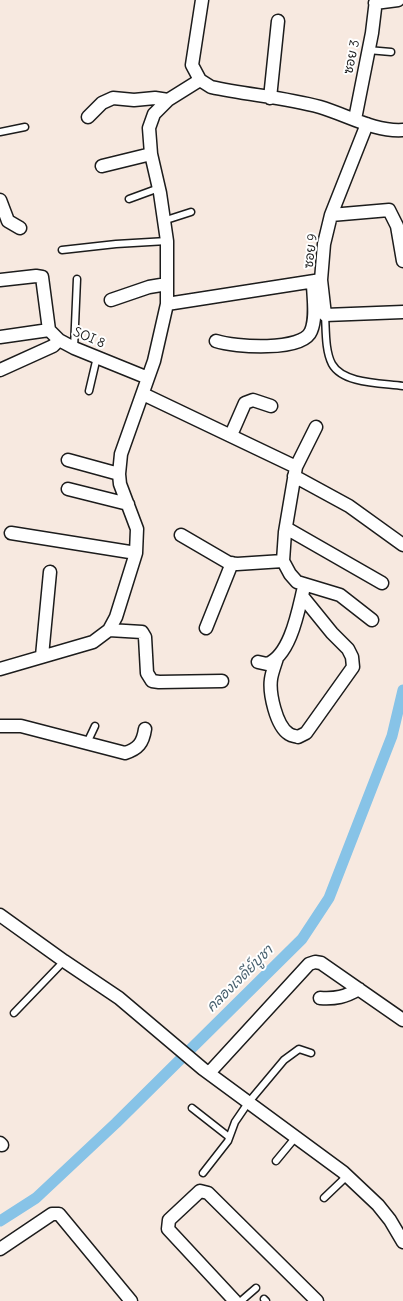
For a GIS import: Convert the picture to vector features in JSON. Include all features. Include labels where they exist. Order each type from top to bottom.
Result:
[{"type":"street","points":[[202,0],[192,65],[200,80],[211,87],[320,107],[367,124],[403,130]]},
{"type":"street","points":[[375,1],[398,0]]},
{"type":"street","name":"ซอย 3","points":[[355,119],[368,50],[375,1]]},
{"type":"street","points":[[270,98],[278,21]]},
{"type":"street","points":[[0,669],[93,642],[108,630],[116,616],[136,553],[137,529],[120,484],[119,474],[121,454],[154,361],[166,304],[167,241],[159,188],[151,154],[149,128],[154,114],[168,100],[200,80]]},
{"type":"street","points":[[88,117],[102,103],[113,98],[134,100],[155,98],[168,100]]},
{"type":"street","name":"ซอย 9","points":[[166,304],[317,281],[330,215],[367,124]]},
{"type":"street","points":[[102,166],[151,154]]},
{"type":"street","points":[[0,200],[8,222],[20,228]]},
{"type":"street","points":[[330,215],[389,210],[397,226],[403,261]]},
{"type":"street","points":[[0,280],[36,276],[42,277],[49,330],[59,340]]},
{"type":"street","points":[[317,281],[325,315],[403,312]]},
{"type":"street","points":[[216,342],[230,346],[265,347],[284,345],[304,338],[310,333],[313,321],[317,281]]},
{"type":"street","points":[[111,300],[149,287],[166,284]]},
{"type":"street","points":[[0,337],[49,330]]},
{"type":"street","name":"SOI 8","points":[[0,370],[53,346],[59,340],[74,348],[148,378]]},
{"type":"street","points":[[143,394],[230,435],[295,472],[349,506],[403,544]]},
{"type":"street","points":[[230,435],[245,403],[253,400],[271,406]]},
{"type":"street","points":[[303,590],[293,628],[277,658],[271,678],[270,694],[276,714],[285,730],[289,734],[298,737],[306,733],[353,667],[352,657],[348,649],[332,633],[303,590],[290,574],[283,561],[286,528],[295,472],[316,427]]},
{"type":"street","points":[[68,460],[119,474]]},
{"type":"street","points":[[68,489],[128,504]]},
{"type":"street","points":[[286,528],[382,583]]},
{"type":"street","points":[[11,533],[136,553]]},
{"type":"street","points":[[181,535],[221,559],[232,563],[283,561]]},
{"type":"street","points":[[206,628],[232,563]]},
{"type":"street","points":[[42,656],[50,572]]},
{"type":"street","points":[[303,590],[340,595],[372,620]]},
{"type":"street","points":[[108,630],[142,632],[145,638],[147,673],[152,681],[222,681]]},
{"type":"street","points":[[258,662],[267,664],[277,658]]},
{"type":"street","points":[[0,726],[21,726],[125,753],[135,750],[142,743],[145,729]]},
{"type":"street","points":[[1,919],[119,998],[206,1071],[347,1176],[378,1205],[403,1242]]},
{"type":"street","points":[[206,1071],[309,964],[315,962],[321,963],[403,1020]]},
{"type":"street","points":[[320,998],[334,999],[345,997],[359,989]]},
{"type":"street","points":[[235,1301],[168,1229],[169,1220],[200,1192],[208,1193],[317,1301]]},
{"type":"street","points":[[0,1249],[52,1214],[59,1214],[131,1301]]},
{"type":"lane","points":[[368,50],[391,52]]},
{"type":"lane","points":[[0,132],[25,127]]},
{"type":"lane","points":[[129,199],[159,188]]},
{"type":"lane","points":[[164,221],[191,212]]},
{"type":"lane","points":[[62,250],[116,244],[167,241]]},
{"type":"lane","points":[[74,348],[77,279]]},
{"type":"lane","points":[[325,315],[328,349],[331,363],[338,373],[347,378],[403,386]]},
{"type":"lane","points":[[89,391],[98,357]]},
{"type":"lane","points":[[87,742],[95,726]]},
{"type":"lane","points":[[14,1013],[64,962]]},
{"type":"lane","points":[[203,1173],[223,1148],[235,1122],[248,1103],[284,1060],[294,1052],[303,1049],[311,1053]]},
{"type":"lane","points":[[192,1108],[229,1136]]},
{"type":"lane","points":[[276,1161],[295,1138]]},
{"type":"lane","points":[[324,1198],[347,1176]]},
{"type":"lane","points":[[241,1301],[256,1288]]},
{"type":"waterway","name":"คลองเจดีย์บูชา","points":[[0,1221],[36,1198],[116,1123],[302,939],[329,898],[392,736],[403,690]]}]
